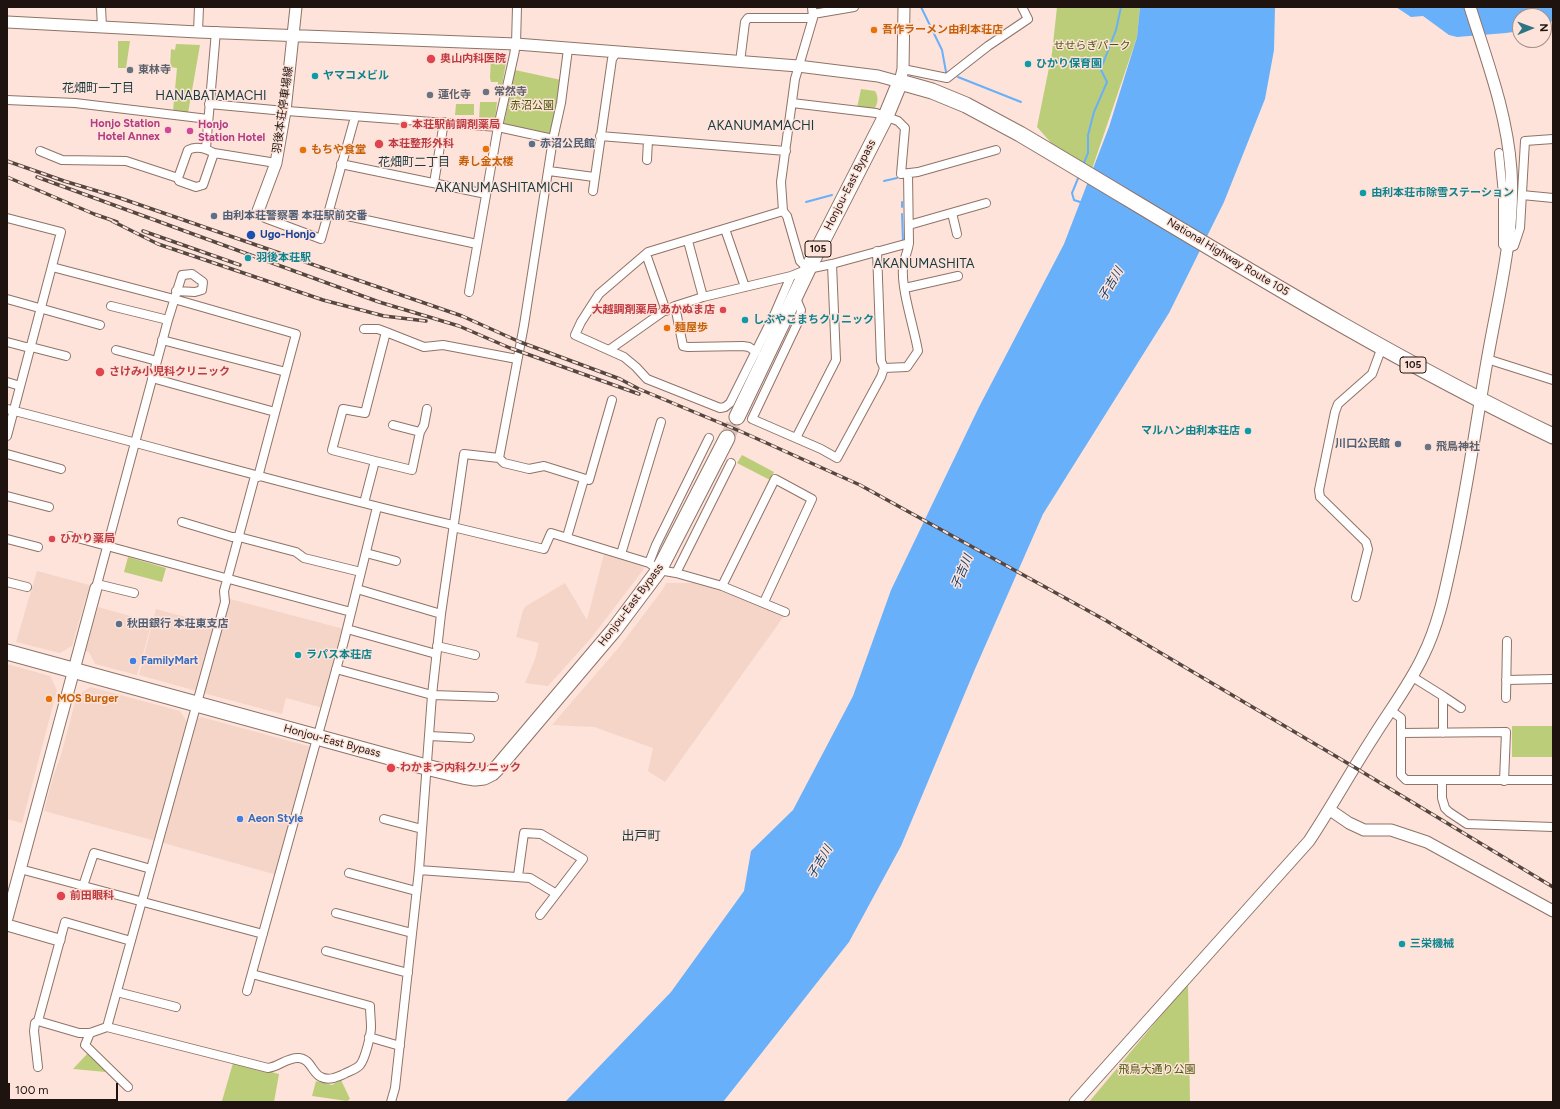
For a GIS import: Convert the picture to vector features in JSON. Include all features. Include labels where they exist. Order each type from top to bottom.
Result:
[{"type":"highway","name":"Honjou-East Bypass","points":[[737,417],[808,269],[886,116],[902,76]]},
{"type":"highway","name":"National Highway Route 105","points":[[902,76],[932,91],[966,105],[1020,134],[1382,347],[1480,401],[1553,436]]},
{"type":"highway","name":"Honjou-East Bypass","points":[[7,652],[426,767],[463,776],[475,778],[484,777],[492,773],[614,630],[654,567],[727,438]]},
{"type":"street","points":[[101,7],[102,27]]},
{"type":"street","points":[[198,32],[199,7]]},
{"type":"street","name":"羽後本荘停車場線","points":[[258,211],[276,163],[285,111],[296,7]]},
{"type":"street","points":[[470,292],[498,127],[516,44],[516,7]]},
{"type":"street","points":[[740,62],[745,22],[748,18],[813,13],[854,7]]},
{"type":"street","points":[[902,76],[904,7]]},
{"type":"street","points":[[7,22],[198,32],[516,44],[798,66],[878,76],[947,78],[988,46],[1028,20],[1022,7]]},
{"type":"street","points":[[1075,1102],[1309,841],[1330,810],[1354,767],[1423,657],[1434,629],[1446,586],[1459,528],[1487,360],[1500,296],[1511,224],[1512,189],[1508,137],[1494,81],[1470,7]]},
{"type":"street","points":[[808,269],[800,261],[787,216],[783,211],[781,182],[798,66],[813,13]]},
{"type":"street","points":[[206,148],[216,32]]},
{"type":"street","points":[[499,458],[549,171],[553,139],[561,103],[568,49]]},
{"type":"street","points":[[593,191],[612,59],[616,52]]},
{"type":"street","points":[[7,100],[75,103],[208,119]]},
{"type":"street","points":[[792,103],[871,112],[898,121],[905,128],[901,174],[908,174],[996,150]]},
{"type":"street","points":[[209,104],[355,117],[444,122],[498,127],[553,139]]},
{"type":"street","points":[[258,211],[265,218],[321,239],[355,117]]},
{"type":"street","points":[[434,183],[444,122]]},
{"type":"street","points":[[600,136],[786,151]]},
{"type":"street","points":[[1508,248],[1514,246],[1520,228],[1525,141],[1553,138]]},
{"type":"street","points":[[646,160],[648,140]]},
{"type":"street","points":[[178,178],[188,150],[197,147],[206,148],[214,153],[276,163]]},
{"type":"street","points":[[40,151],[62,160],[126,161],[178,178],[179,181],[196,187],[203,185],[214,153]]},
{"type":"street","points":[[1499,153],[1503,194],[1503,245],[1508,248]]},
{"type":"street","points":[[341,164],[486,194]]},
{"type":"street","points":[[549,171],[594,177]]},
{"type":"street","points":[[884,368],[907,367],[918,351],[905,288],[903,267],[908,252],[909,243],[908,174]]},
{"type":"street","points":[[1522,195],[1553,198]]},
{"type":"street","points":[[909,225],[986,203]]},
{"type":"street","points":[[783,211],[646,254],[599,294],[581,322],[575,335],[624,357],[647,379],[720,408],[725,407],[730,403],[776,313],[791,276]]},
{"type":"street","points":[[329,212],[477,244]]},
{"type":"street","points":[[952,213],[957,234]]},
{"type":"street","points":[[7,218],[61,232],[32,347],[11,410],[7,436]]},
{"type":"street","points":[[725,229],[745,287]]},
{"type":"street","points":[[688,241],[703,297]]},
{"type":"street","points":[[609,350],[675,306],[703,297],[791,276],[808,269],[909,243]]},
{"type":"street","points":[[795,296],[801,310],[799,320],[752,419],[821,449],[837,458],[881,377],[884,368],[881,361],[878,251]]},
{"type":"street","points":[[646,254],[666,311]]},
{"type":"street","points":[[796,438],[836,360],[832,264]]},
{"type":"street","points":[[52,267],[175,295],[296,334],[227,579],[224,591],[225,602],[107,1027]]},
{"type":"street","points":[[905,288],[958,276]]},
{"type":"street","points":[[7,918],[175,295]]},
{"type":"street","points":[[7,299],[100,325]]},
{"type":"street","points":[[111,306],[168,320]]},
{"type":"street","points":[[675,306],[683,346],[743,346],[749,347],[756,352]]},
{"type":"street","points":[[364,329],[378,329],[424,347],[443,345],[517,360]]},
{"type":"street","points":[[386,332],[365,413],[343,409],[332,450],[412,470],[420,432],[424,425],[427,409]]},
{"type":"street","points":[[162,340],[286,372]]},
{"type":"street","points":[[7,342],[66,356]]},
{"type":"street","points":[[1356,597],[1368,549],[1366,542],[1320,497],[1319,490],[1335,412],[1338,404],[1372,374],[1382,347]]},
{"type":"street","points":[[116,350],[157,361]]},
{"type":"street","points":[[1487,360],[1553,380]]},
{"type":"street","points":[[152,378],[275,412]]},
{"type":"street","points":[[7,382],[20,386]]},
{"type":"street","points":[[391,1102],[395,1088],[408,973],[422,829],[432,695],[441,614],[464,454],[499,458],[504,463],[528,469],[544,466],[589,480],[612,400]]},
{"type":"street","points":[[11,410],[135,442],[257,476],[544,549],[551,533],[567,537],[621,554],[654,567],[722,586],[764,602],[785,612]]},
{"type":"street","points":[[621,554],[661,422]]},
{"type":"street","points":[[393,425],[420,432]]},
{"type":"street","points":[[654,567],[656,545],[709,438]]},
{"type":"street","points":[[7,454],[61,469]]},
{"type":"street","points":[[364,503],[375,461]]},
{"type":"street","points":[[676,573],[732,463]]},
{"type":"street","points":[[567,537],[584,479]]},
{"type":"street","points":[[722,586],[775,479],[812,499],[764,602]]},
{"type":"street","points":[[7,496],[49,507]]},
{"type":"street","points":[[248,991],[347,629],[377,507]]},
{"type":"street","points":[[182,522],[232,537],[239,537],[296,552],[304,558],[361,572]]},
{"type":"street","points":[[70,536],[351,612]]},
{"type":"street","points":[[7,539],[38,547]]},
{"type":"street","points":[[366,553],[396,561]]},
{"type":"street","points":[[7,582],[27,587]]},
{"type":"street","points":[[96,586],[134,593]]},
{"type":"street","points":[[356,589],[441,614]]},
{"type":"street","points":[[347,629],[437,650],[475,655]]},
{"type":"street","points":[[1506,698],[1507,641]]},
{"type":"street","points":[[336,669],[432,695],[494,697]]},
{"type":"street","points":[[1411,676],[1461,708]]},
{"type":"street","points":[[1506,680],[1553,679]]},
{"type":"street","points":[[1443,696],[1443,733]]},
{"type":"street","points":[[1390,710],[1400,718],[1401,775],[1406,780],[1553,780]]},
{"type":"street","points":[[1401,733],[1506,732],[1504,781]]},
{"type":"street","points":[[429,736],[470,738]]},
{"type":"street","points":[[1442,780],[1442,798],[1445,808],[1467,824],[1553,827]]},
{"type":"street","points":[[1330,810],[1349,823],[1364,830],[1391,830],[1427,842],[1553,911]]},
{"type":"street","points":[[384,819],[422,829]]},
{"type":"street","points":[[518,876],[524,833],[541,834],[583,859],[555,893],[540,915]]},
{"type":"street","points":[[84,886],[94,852],[151,868]]},
{"type":"street","points":[[20,868],[263,934]]},
{"type":"street","points":[[418,870],[530,878],[555,893]]},
{"type":"street","points":[[349,873],[416,891]]},
{"type":"street","points":[[336,913],[412,933]]},
{"type":"street","points":[[38,1067],[34,1031],[35,1023],[38,1021],[65,922],[131,941]]},
{"type":"street","points":[[7,925],[59,940]]},
{"type":"street","points":[[326,951],[408,973]]},
{"type":"street","points":[[38,1021],[79,1033],[90,1033],[107,1027],[268,1068],[274,1068],[289,1060],[298,1058],[304,1059],[308,1062],[316,1074],[328,1079],[336,1078],[360,1066],[363,1060],[371,1028],[370,1006],[252,974]]},
{"type":"street","points":[[117,992],[176,1007]]},
{"type":"street","points":[[90,1033],[85,1045],[128,1087]]},
{"type":"street","points":[[369,1037],[400,1046]]},
{"type":"shaded area","points":[[604,554],[644,567],[643,570],[592,637],[548,686],[525,683],[535,659],[539,643],[516,637],[523,610],[526,606],[565,583],[587,620]]},
{"type":"shaded area","points":[[37,571],[93,586],[86,597],[72,646],[60,653],[16,642]]},
{"type":"shaded area","points":[[666,583],[695,583],[754,602],[784,616],[665,782],[648,771],[653,748],[594,727],[552,725],[620,646]]},
{"type":"shaded area","points":[[230,599],[344,629],[323,708],[286,698],[282,714],[203,693]]},
{"type":"shaded area","points":[[98,607],[152,622],[137,675],[95,664],[89,652],[85,651]]},
{"type":"shaded area","points":[[156,609],[215,625],[197,691],[139,675]]},
{"type":"shaded area","points":[[7,664],[50,676],[57,690],[22,823],[7,819]]},
{"type":"shaded area","points":[[91,687],[180,711],[187,722],[156,841],[44,811],[77,695]]},
{"type":"shaded area","points":[[201,717],[312,747],[277,875],[160,842],[195,721]]},
{"type":"green space","name":"せせらぎパーク","points":[[1057,7],[1140,7],[1137,37],[1092,169],[1054,146],[1037,127],[1052,53]]},
{"type":"green space","points":[[118,41],[130,41],[126,68],[118,68]]},
{"type":"green space","points":[[176,44],[200,45],[188,113],[173,111],[177,68],[170,67],[171,49],[175,50]]},
{"type":"green space","points":[[491,57],[507,57],[500,97],[498,96],[498,82],[491,82],[490,78]]},
{"type":"green space","name":"赤沼公園","points":[[515,70],[561,80],[551,133],[547,135],[507,127],[504,123]]},
{"type":"green space","points":[[861,89],[875,91],[878,100],[874,109],[857,108]]},
{"type":"green space","points":[[480,102],[497,102],[495,120],[492,122],[479,121]]},
{"type":"green space","points":[[456,104],[474,104],[474,115],[455,115]]},
{"type":"green space","points":[[742,455],[774,472],[770,480],[737,463]]},
{"type":"green space","points":[[128,557],[166,568],[162,582],[124,572]]},
{"type":"green space","points":[[1512,726],[1553,726],[1553,757],[1512,757]]},
{"type":"green space","name":"飛鳥大通り公園","points":[[1188,983],[1190,1102],[1089,1102]]},
{"type":"green space","points":[[88,1053],[106,1072],[73,1069]]},
{"type":"green space","points":[[233,1063],[279,1074],[274,1102],[222,1101]]},
{"type":"green space","points":[[341,1080],[350,1099],[347,1101],[312,1096],[316,1081],[332,1085]]},
{"type":"water","name":"子吉川","points":[[1140,7],[1275,7],[1274,50],[1265,99],[1224,202],[1169,313],[1043,514],[975,669],[901,846],[849,942],[723,1102],[565,1102],[671,992],[744,891],[751,851],[793,810],[853,696],[891,590],[979,407],[1064,244],[1109,127],[1137,37]]},
{"type":"water","points":[[1396,7],[1553,7],[1552,21],[1552,8],[1512,8],[1512,32],[1457,37],[1449,35],[1423,16],[1411,17]]},
{"type":"waterway","points":[[921,7],[942,50],[946,72]]},
{"type":"waterway","points":[[1083,165],[1088,153],[1088,135],[1094,112],[1107,82],[1101,70],[1116,30],[1121,7]]},
{"type":"waterway","points":[[958,77],[1021,102]]},
{"type":"waterway","points":[[1079,176],[1072,193],[1074,200],[1080,202]]},
{"type":"waterway","points":[[884,181],[897,178]]},
{"type":"waterway","points":[[806,202],[832,195]]},
{"type":"waterway","points":[[902,202],[902,207]]},
{"type":"waterway","points":[[902,214],[903,242]]},
{"type":"tunnel","points":[[727,438],[737,417]]},
{"type":"railway","points":[[7,161],[64,181],[117,197],[462,316],[520,342],[620,379],[639,389],[742,432],[860,485],[1105,620],[1354,767],[1553,887]]},
{"type":"railway","points":[[7,177],[94,214],[117,222]]},
{"type":"railway","points":[[37,177],[379,302],[459,326],[510,348],[639,394]]},
{"type":"railway","points":[[112,221],[158,244],[323,300],[384,316],[426,321]]},
{"type":"railway","points":[[143,231],[240,265]]},
{"type":"place","name":"吾作ラーメン由利本荘店","points":[[874,30]]},
{"type":"place","name":"奥山内科医院","points":[[431,59]]},
{"type":"place","name":"ひかり保育園","points":[[1028,64]]},
{"type":"place","name":"東林寺","points":[[130,70]]},
{"type":"place","name":"ヤマコメビル","points":[[315,76]]},
{"type":"place","name":"常然寺","points":[[486,92]]},
{"type":"place","name":"蓮化寺","points":[[430,95]]},
{"type":"place","name":"本荘駅前調剤薬局","points":[[404,125]]},
{"type":"place","name":"Honjo Station Hotel Annex","points":[[168,130]]},
{"type":"place","name":"Honjo Station Hotel","points":[[190,131]]},
{"type":"place","name":"本荘整形外科","points":[[379,144]]},
{"type":"place","name":"赤沼公民館","points":[[532,144]]},
{"type":"place","name":"寿し金太楼","points":[[486,149]]},
{"type":"place","name":"もちや食堂","points":[[303,150]]},
{"type":"place","name":"由利本荘市除雪ステーション","points":[[1363,193]]},
{"type":"place","name":"由利本荘警察署 本荘駅前交番","points":[[214,216]]},
{"type":"place","name":"Ugo-Honjo","points":[[251,235]]},
{"type":"place","name":"羽後本荘駅","points":[[248,258]]},
{"type":"place","name":"大越調剤薬局 あかぬま店","points":[[723,310]]},
{"type":"place","name":"しぶやこまちクリニック","points":[[745,320]]},
{"type":"place","name":"麺屋歩","points":[[667,328]]},
{"type":"place","name":"さけみ小児科クリニック","points":[[100,372]]},
{"type":"place","name":"マルハン由利本荘店","points":[[1248,431]]},
{"type":"place","name":"川口公民館","points":[[1398,444]]},
{"type":"place","name":"飛鳥神社","points":[[1428,447]]},
{"type":"place","name":"ひかり薬局","points":[[52,539]]},
{"type":"place","name":"秋田銀行 本荘東支店","points":[[119,624]]},
{"type":"place","name":"ラパス本荘店","points":[[298,655]]},
{"type":"place","name":"FamilyMart","points":[[133,661]]},
{"type":"place","name":"MOS Burger","points":[[49,699]]},
{"type":"place","name":"わかまつ内科クリニック","points":[[391,768]]},
{"type":"place","name":"Aeon Style","points":[[240,819]]},
{"type":"place","name":"前田眼科","points":[[61,896]]},
{"type":"place","name":"三栄機械","points":[[1402,944]]},
{"type":"district","name":"花畑町一丁目","points":[[98,88]]},
{"type":"district","name":"HANABATAMACHI","points":[[211,96]]},
{"type":"district","name":"AKANUMAMACHI","points":[[761,126]]},
{"type":"district","name":"花畑町二丁目","points":[[414,162]]},
{"type":"district","name":"AKANUMASHITAMICHI","points":[[504,188]]},
{"type":"district","name":"AKANUMASHITA","points":[[924,264]]},
{"type":"district","name":"出戸町","points":[[641,836]]}]
